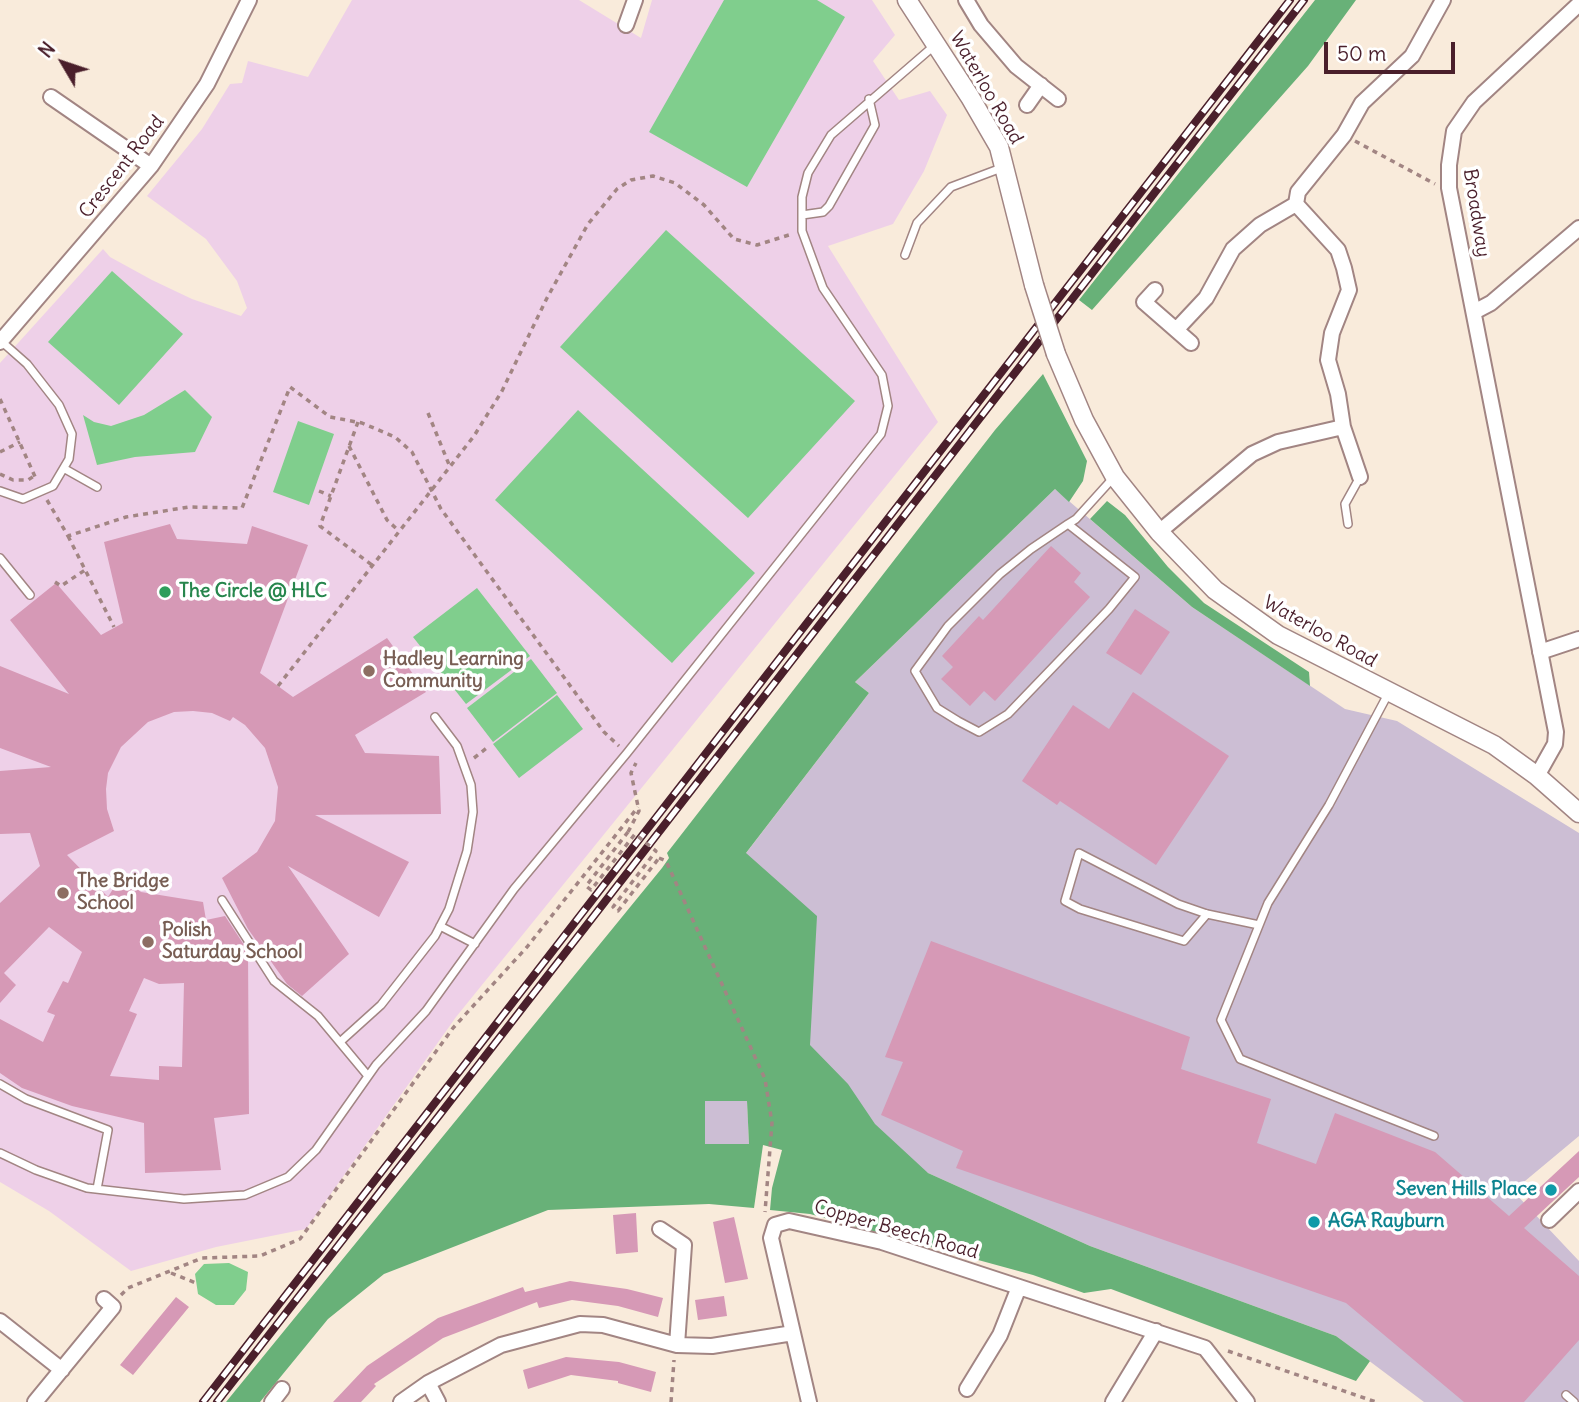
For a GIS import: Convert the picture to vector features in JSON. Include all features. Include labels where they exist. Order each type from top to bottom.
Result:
[{"type":"street","name":"Crescent Road","points":[[0,341],[151,166],[207,84],[249,0]]},
{"type":"street","points":[[625,25],[635,0]]},
{"type":"street","name":"Waterloo Road","points":[[907,0],[937,43],[999,147],[1034,285],[1056,354],[1084,420],[1115,477],[1159,532],[1215,590],[1243,612],[1278,635],[1388,694],[1494,745],[1537,776],[1579,813]]},
{"type":"street","points":[[966,0],[981,24],[1016,66],[1058,99]]},
{"type":"street","points":[[1296,204],[1298,192],[1344,135],[1363,103],[1412,56],[1438,2]]},
{"type":"street","name":"Broadway","points":[[1537,776],[1555,744],[1556,732],[1450,188],[1454,131],[1475,102],[1579,4]]},
{"type":"street","points":[[1027,105],[1041,85]]},
{"type":"street","points":[[51,97],[151,166]]},
{"type":"street","points":[[1176,330],[1206,298],[1233,249],[1260,225],[1296,204]]},
{"type":"street","points":[[1296,204],[1338,250],[1344,268],[1349,290],[1332,333],[1328,360],[1338,394],[1343,426],[1360,477]]},
{"type":"street","points":[[1474,312],[1491,303],[1579,228]]},
{"type":"street","points":[[1155,290],[1144,302],[1191,343]]},
{"type":"street","points":[[1159,532],[1252,454],[1278,442],[1343,426]]},
{"type":"street","points":[[1540,652],[1579,639]]},
{"type":"street","points":[[1549,1220],[1579,1191]]},
{"type":"street","name":"Copper Beech Road","points":[[810,1402],[771,1238],[771,1230],[779,1223],[805,1222],[882,1242],[1156,1331],[1210,1352]]},
{"type":"street","points":[[660,1229],[684,1245],[676,1350]]},
{"type":"street","points":[[967,1388],[1000,1335],[1019,1287]]},
{"type":"street","points":[[35,1402],[115,1304]]},
{"type":"street","points":[[0,1321],[62,1370]]},
{"type":"street","points":[[401,1402],[428,1384],[501,1345],[580,1324],[603,1325],[676,1350],[793,1333]]},
{"type":"street","points":[[1113,1402],[1156,1331]]},
{"type":"street","points":[[1210,1352],[1247,1402]]},
{"type":"street","points":[[428,1384],[438,1402]]},
{"type":"street","points":[[272,1402],[282,1389]]},
{"type":"lane","points":[[0,1153],[36,1170],[97,1189],[184,1199],[245,1195],[288,1177],[316,1150],[368,1076],[426,1011],[513,889],[627,753],[881,434],[888,406],[882,375],[824,288],[802,231],[808,173],[843,122],[937,43]]},
{"type":"lane","points":[[802,215],[822,212],[829,206],[875,125],[869,99]]},
{"type":"lane","points":[[905,255],[917,223],[951,187],[1004,167]]},
{"type":"lane","points":[[0,341],[27,364],[60,405],[72,435],[65,470],[53,486],[23,499],[0,491]]},
{"type":"lane","points":[[65,470],[97,487]]},
{"type":"lane","points":[[1068,524],[1135,578],[1109,609],[1008,713],[979,732],[937,708],[915,671],[948,626],[1000,574],[1068,524],[1115,477]]},
{"type":"lane","points":[[1348,524],[1345,504],[1360,477]]},
{"type":"lane","points":[[0,558],[30,595]]},
{"type":"lane","points":[[1388,694],[1329,805],[1268,903],[1221,1020],[1240,1059],[1434,1136]]},
{"type":"lane","points":[[341,1042],[381,1005],[410,972],[440,926],[467,851],[474,812],[471,785],[457,746],[435,717]]},
{"type":"lane","points":[[1207,914],[1184,941],[1080,909],[1065,901],[1079,853],[1178,904],[1207,914],[1259,925]]},
{"type":"lane","points":[[222,900],[274,981],[318,1016],[368,1076]]},
{"type":"lane","points":[[440,926],[475,944]]},
{"type":"lane","points":[[0,1084],[26,1099],[108,1130],[97,1189]]},
{"type":"lane","points":[[1566,1395],[1574,1402]]},
{"type":"path","points":[[1344,135],[1430,182],[1450,188]]},
{"type":"path","points":[[278,686],[450,467],[502,391],[547,298],[588,224],[606,201],[631,180],[653,176],[675,183],[704,205],[734,239],[757,244],[794,233]]},
{"type":"path","points":[[242,508],[290,387],[330,416],[358,422],[395,437],[412,452],[440,509],[604,732],[637,762],[631,773],[638,807],[628,832],[586,886],[591,890],[635,834],[656,851],[613,907],[618,911],[659,858],[662,856],[666,861],[765,1079],[772,1123],[764,1206]]},
{"type":"path","points":[[428,413],[450,467]]},
{"type":"path","points":[[358,422],[320,526],[372,565]]},
{"type":"path","points":[[0,452],[20,442]]},
{"type":"path","points":[[349,446],[387,520],[399,531]]},
{"type":"path","points":[[0,474],[13,480],[28,480],[34,476]]},
{"type":"path","points":[[319,491],[331,496]]},
{"type":"path","points":[[68,536],[114,627]]},
{"type":"path","points":[[55,582],[61,586],[85,570]]},
{"type":"path","points":[[464,765],[488,747]]},
{"type":"path","points":[[115,1304],[128,1288],[202,1258],[260,1256],[300,1239],[453,1028],[527,947],[638,807]]},
{"type":"path","points":[[169,1272],[196,1283]]},
{"type":"path","points":[[1210,1352],[1219,1348],[1264,1361],[1375,1402]]},
{"type":"path","points":[[671,1402],[676,1350]]},
{"type":"shaded area","name":"Hadley Learning Community","points":[[352,0],[579,0],[641,38],[652,0],[872,0],[895,35],[873,61],[899,100],[930,91],[947,115],[924,171],[893,224],[828,246],[938,422],[456,1017],[306,1229],[216,1247],[131,1271],[49,1211],[0,1182],[0,363],[103,249],[110,257],[152,280],[192,299],[241,316],[247,308],[237,281],[206,239],[147,196],[202,129],[230,84],[242,83],[248,61],[308,77]]},
{"type":"shaded area","points":[[1055,489],[1192,607],[1345,709],[1397,721],[1579,833],[1579,1136],[1513,1191],[1579,1261],[1579,1402],[1424,1402],[1336,1336],[1090,1246],[928,1173],[784,1142],[697,917],[869,693],[855,682]]},
{"type":"shaded area","points":[[747,1100],[749,1144],[705,1144],[705,1101]]},
{"type":"green space","points":[[724,0],[817,0],[845,17],[747,187],[649,132]]},
{"type":"green space","points":[[1315,0],[1356,0],[1308,66],[1092,310],[1079,300]]},
{"type":"green space","points":[[666,230],[855,401],[748,518],[560,347]]},
{"type":"green space","points":[[112,271],[183,334],[119,405],[48,342]]},
{"type":"green space","points":[[1043,374],[1087,461],[1083,481],[1069,502],[1055,489],[855,682],[869,693],[746,853],[817,916],[810,1045],[848,1084],[875,1124],[928,1173],[1090,1246],[1336,1336],[1370,1361],[1356,1381],[1111,1289],[1084,1293],[1033,1275],[810,1214],[770,1210],[772,1188],[782,1150],[763,1145],[754,1208],[709,1204],[548,1210],[384,1274],[328,1319],[260,1402],[226,1402],[662,868],[669,858],[667,853],[995,430]],"holes":[[[705,1101],[747,1101],[749,1144],[705,1144]]]},
{"type":"green space","points":[[185,390],[212,417],[195,452],[135,457],[97,465],[83,415],[94,422],[111,426],[144,415]]},
{"type":"green space","points":[[578,410],[755,573],[672,663],[495,500]]},
{"type":"green space","points":[[298,421],[334,434],[309,505],[273,492]]},
{"type":"green space","points":[[1107,501],[1125,515],[1168,567],[1204,603],[1309,672],[1310,686],[1192,607],[1090,519]]},
{"type":"green space","points":[[477,588],[530,656],[466,704],[413,637]]},
{"type":"green space","points":[[531,659],[557,693],[493,742],[467,708]]},
{"type":"green space","points":[[557,695],[583,729],[519,778],[493,744]]},
{"type":"green space","points":[[229,1263],[248,1272],[246,1290],[234,1305],[216,1305],[198,1294],[195,1274],[204,1264]]},
{"type":"building","points":[[170,524],[177,539],[247,544],[252,526],[308,545],[260,673],[293,697],[387,638],[426,692],[355,735],[365,753],[439,756],[441,814],[315,815],[409,862],[379,917],[288,866],[349,954],[302,996],[287,984],[248,929],[222,878],[257,852],[275,821],[278,787],[265,748],[245,725],[233,717],[230,721],[212,713],[193,711],[174,712],[148,722],[121,747],[108,773],[106,789],[107,809],[114,831],[67,855],[108,897],[121,876],[141,892],[203,902],[206,920],[225,916],[248,951],[249,1114],[214,1118],[221,1170],[145,1173],[144,1123],[72,1106],[22,1088],[0,1073],[0,1019],[43,1042],[55,1015],[47,1012],[63,981],[68,983],[82,952],[49,927],[4,973],[16,985],[0,1003],[0,903],[40,866],[30,833],[0,834],[0,771],[51,767],[0,748],[0,666],[69,694],[10,620],[56,583],[101,635],[123,623],[104,542]],"holes":[[[144,978],[159,984],[184,983],[182,1067],[159,1066],[159,1080],[110,1076],[137,1014],[129,1011]]]},
{"type":"building","points":[[1051,546],[1081,573],[1074,582],[1090,597],[995,701],[984,691],[970,706],[941,679],[953,667],[942,656],[979,616],[983,620]]},
{"type":"building","points":[[1135,609],[1170,632],[1141,675],[1106,653]]},
{"type":"building","points":[[1133,692],[1229,756],[1156,865],[1060,801],[1057,805],[1022,781],[1073,705],[1109,729]]},
{"type":"building","name":"AGA Rayburn","points":[[931,941],[1190,1037],[1181,1069],[1271,1099],[1257,1143],[1316,1164],[1335,1113],[1435,1152],[1509,1216],[1579,1151],[1579,1177],[1524,1228],[1579,1276],[1579,1340],[1524,1402],[1464,1402],[1346,1303],[956,1168],[963,1151],[881,1115],[903,1062],[885,1057]]},
{"type":"building","points":[[636,1213],[638,1252],[616,1254],[613,1215]]},
{"type":"building","points":[[734,1217],[748,1279],[725,1283],[713,1222]]},
{"type":"building","points":[[570,1281],[627,1289],[663,1298],[658,1317],[618,1306],[572,1300],[539,1308],[537,1302],[443,1338],[374,1384],[376,1386],[361,1402],[333,1402],[367,1366],[438,1318],[523,1287],[525,1292]]},
{"type":"building","points":[[724,1296],[727,1316],[698,1320],[695,1300]]},
{"type":"building","points":[[176,1297],[189,1307],[133,1375],[120,1365]]},
{"type":"building","points":[[566,1357],[619,1362],[656,1372],[651,1392],[618,1381],[571,1375],[528,1389],[523,1370]]},
{"type":"railway","points":[[203,1402],[1290,0]]},
{"type":"railway","points":[[217,1402],[1304,0]]},
{"type":"place","name":"The Circle @ HLC","points":[[165,592]]},
{"type":"place","name":"Hadley Learning Community","points":[[369,671]]},
{"type":"place","name":"The Bridge School","points":[[63,893]]},
{"type":"place","name":"Polish Saturday School","points":[[148,942]]},
{"type":"place","name":"Seven Hills Place","points":[[1551,1190]]},
{"type":"place","name":"AGA Rayburn","points":[[1314,1222]]}]
